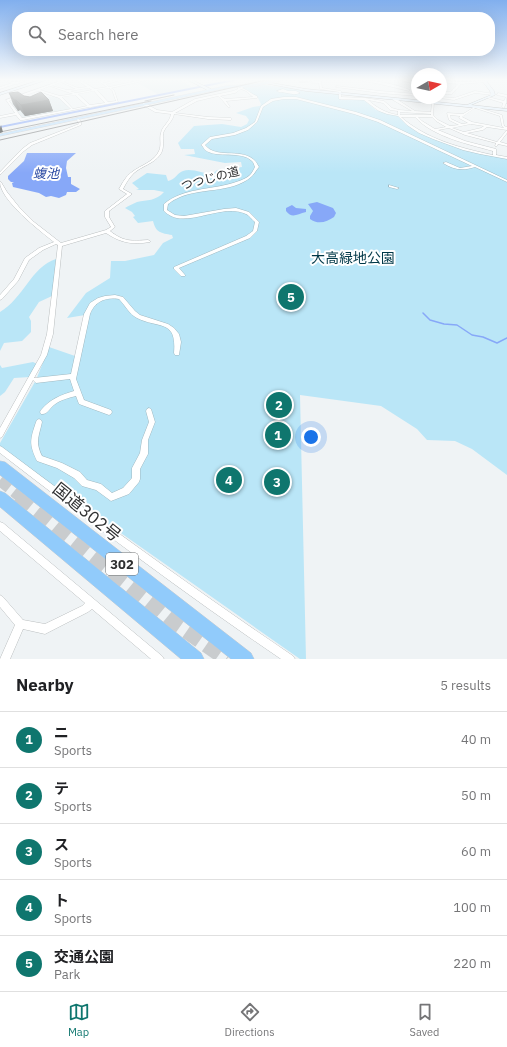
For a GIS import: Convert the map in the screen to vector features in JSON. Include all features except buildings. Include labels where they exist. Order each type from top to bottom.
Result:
[{"type":"highway","name":"国道302号","points":[[0,467],[245,659]]},
{"type":"highway","name":"302","points":[[0,498],[195,659]]},
{"type":"main road","points":[[0,136],[114,111]]},
{"type":"street","points":[[14,111],[21,119],[69,111]]},
{"type":"street","points":[[156,111],[208,118],[232,119]]},
{"type":"street","points":[[0,298],[19,276],[27,259],[41,249],[107,231],[112,227],[106,217],[107,211],[130,194],[121,189],[126,178],[139,167],[152,161],[160,154],[163,142],[162,132],[172,118],[173,113],[177,111]]},
{"type":"street","name":"つつじの道","points":[[183,275],[176,268],[248,237],[255,231],[256,222],[249,214],[242,211],[228,209],[188,217],[178,217],[165,210],[166,204],[176,197],[234,184],[252,175],[257,167],[255,162],[240,156],[208,151],[203,145],[211,138],[234,134],[247,129],[256,122],[260,111]]},
{"type":"street","name":"つつじの道","points":[[349,111],[379,121],[476,166]]},
{"type":"street","points":[[380,111],[399,116],[433,115]]},
{"type":"street","points":[[433,115],[399,111],[399,116],[410,127],[424,134],[460,148],[507,158]]},
{"type":"street","points":[[433,111],[433,115],[438,121],[450,127],[464,133],[507,145]]},
{"type":"street","points":[[469,111],[460,117],[471,123]]},
{"type":"street","points":[[484,111],[500,116],[503,126],[507,131]]},
{"type":"street","points":[[0,117],[17,114]]},
{"type":"street","points":[[462,124],[450,118],[448,114],[464,115]]},
{"type":"street","points":[[415,116],[420,122],[436,130],[465,142],[495,150]]},
{"type":"street","points":[[0,174],[27,147],[80,124],[77,119]]},
{"type":"street","points":[[424,134],[471,123],[486,125],[507,131]]},
{"type":"street","points":[[464,133],[482,129],[486,125]]},
{"type":"street","points":[[494,156],[496,143],[507,131]]},
{"type":"street","points":[[445,163],[458,170],[465,170],[476,166],[507,181]]},
{"type":"street","points":[[0,183],[10,200],[36,225],[59,244]]},
{"type":"street","points":[[390,186],[397,188]]},
{"type":"street","points":[[107,231],[118,240],[127,242],[148,241]]},
{"type":"street","points":[[222,245],[228,243]]},
{"type":"street","points":[[0,435],[44,355],[50,334],[58,275],[59,244]]},
{"type":"street","points":[[109,412],[81,402],[74,376],[89,308],[94,302],[108,296],[121,298],[134,313],[140,317],[165,324],[178,337],[177,352]]},
{"type":"street","points":[[36,380],[74,376]]},
{"type":"street","points":[[44,412],[49,405],[56,400],[78,393]]},
{"type":"street","points":[[39,422],[34,440],[36,451],[40,458],[59,465],[77,475],[85,483],[98,487],[111,496],[126,491],[136,479],[136,468],[144,454],[145,440],[152,422],[148,412]]},
{"type":"street","points":[[0,449],[238,624],[290,659]]},
{"type":"street","points":[[0,526],[159,659]]},
{"type":"street","points":[[0,600],[20,624],[45,629],[85,609],[93,603]]},
{"type":"street","points":[[5,659],[20,624]]},
{"type":"shaded area","points":[[17,111],[61,111],[26,118],[23,118]]},
{"type":"green space","name":"大高緑地公園","points":[[242,111],[379,111],[399,116],[414,129],[448,144],[478,153],[507,158],[507,475],[472,449],[455,441],[427,440],[417,429],[381,406],[300,395],[306,659],[300,659],[0,448],[0,443],[36,380],[49,347],[75,356],[85,315],[67,318],[86,293],[110,278],[111,261],[125,261],[154,255],[163,243],[173,238],[172,235],[162,233],[157,230],[153,221],[138,223],[133,217],[135,216],[132,212],[125,208],[137,202],[155,199],[164,192],[154,190],[136,190],[139,189],[132,183],[147,173],[166,175],[168,181],[186,170],[198,171],[212,175],[217,170],[242,167],[241,162],[225,163],[184,155],[195,154],[194,149],[181,149],[178,143],[194,126],[222,124],[241,127],[247,124],[249,120],[246,116],[236,113]]},
{"type":"green space","points":[[56,259],[52,296],[39,302],[29,317],[31,321],[31,332],[22,341],[4,343],[0,351],[0,312],[15,299],[40,269],[47,263]]},
{"type":"green space","points":[[33,362],[37,364],[30,377],[14,378],[5,392],[0,396],[0,365],[2,368]]},
{"type":"water","name":"蝮池","points":[[27,153],[76,153],[67,161],[66,168],[68,177],[71,177],[71,184],[80,189],[76,192],[67,192],[66,195],[59,198],[51,196],[46,197],[39,193],[13,187],[12,183],[14,182],[11,182],[8,179],[8,176],[24,161]]},
{"type":"water","points":[[317,202],[333,208],[336,213],[334,217],[322,222],[316,222],[310,219],[313,211],[308,204]]},
{"type":"water","points":[[292,205],[296,208],[306,209],[306,212],[290,215],[286,211],[286,208]]},
{"type":"waterway","points":[[0,127],[82,111]]},
{"type":"waterway","points":[[423,313],[430,320],[444,324],[457,325],[472,335],[483,337],[497,343],[507,338]]},
{"type":"tunnel","points":[[0,480],[20,496]]},
{"type":"tunnel","points":[[19,495],[177,624],[227,659]]},
{"type":"railway","points":[[0,132],[103,111]]},
{"type":"railway","points":[[0,140],[130,111]]},
{"type":"place","name":"交通公園","points":[[291,297]]},
{"type":"place","name":"テ","points":[[279,405]]},
{"type":"place","name":"ニ","points":[[278,435]]},
{"type":"place","name":"ト","points":[[229,480]]},
{"type":"place","name":"ス","points":[[277,482]]}]
